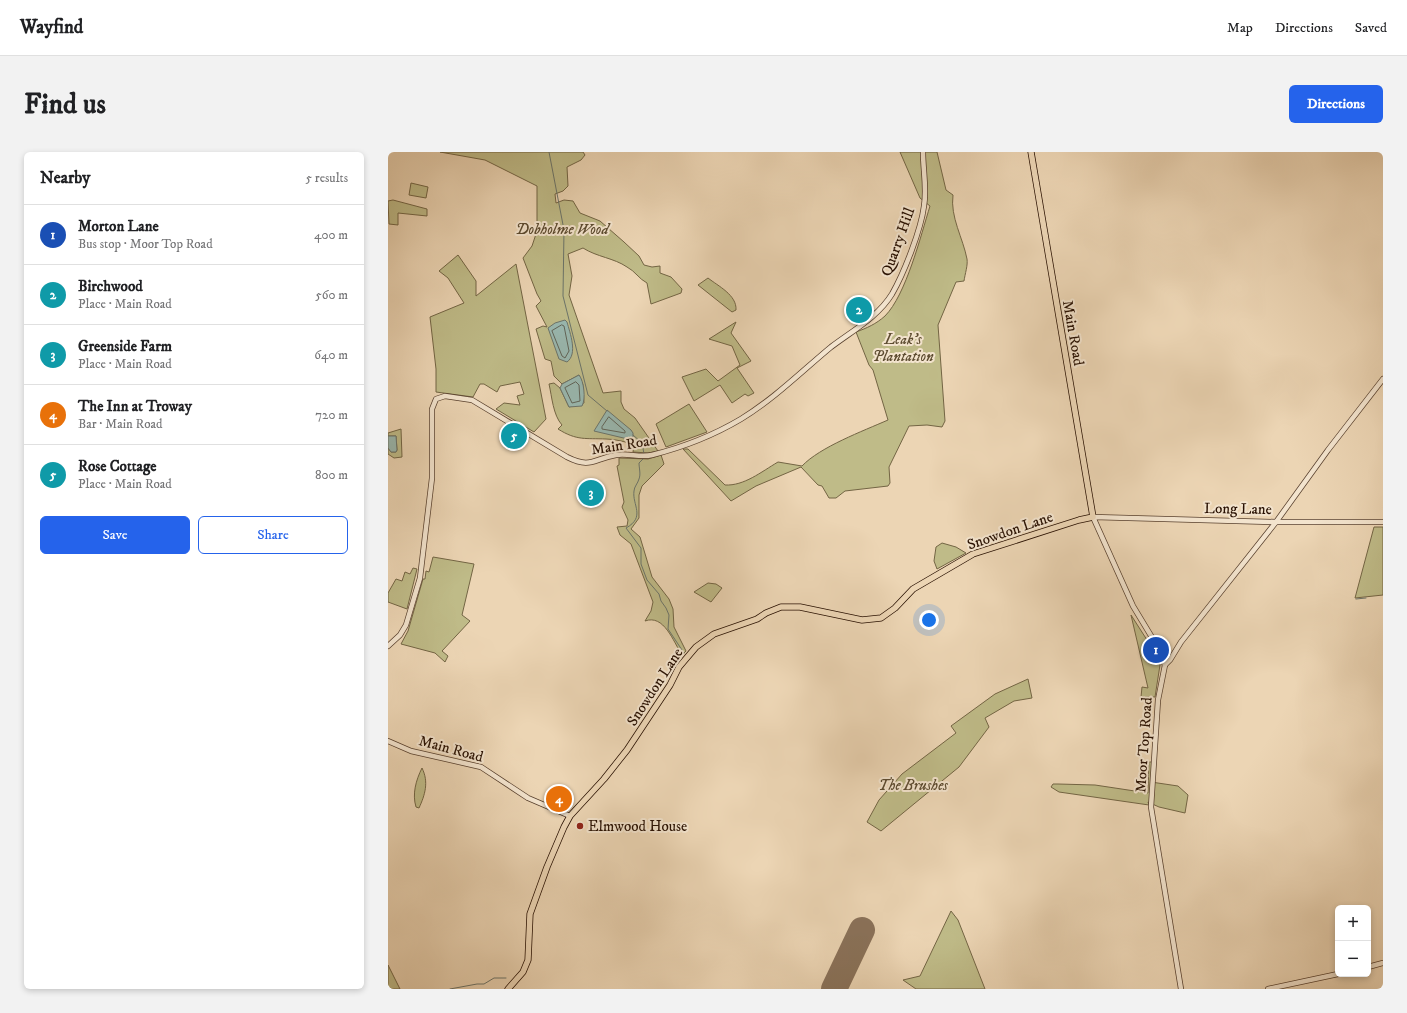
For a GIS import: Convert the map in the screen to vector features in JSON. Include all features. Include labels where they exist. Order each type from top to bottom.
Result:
[{"type":"main road","name":"Main Road","points":[[1031,152],[1093,517]]},
{"type":"main road","name":"Snowdon Lane","points":[[508,989],[523,972],[528,960],[530,914],[554,847],[570,816],[604,780],[627,750],[688,655],[714,634],[757,619],[766,613],[781,607],[800,607],[862,620],[881,618],[895,608],[913,589],[973,554],[1079,520],[1093,517]]},
{"type":"street","name":"Quarry Hill","points":[[879,310],[892,293],[910,253],[920,225],[924,206],[923,152]]},
{"type":"street","name":"Main Road","points":[[388,646],[400,635],[406,625],[420,578],[432,478],[432,409],[436,399],[445,396],[472,400],[567,457],[583,463],[617,455],[644,455],[705,438],[742,418],[791,382],[814,361],[879,310]]},
{"type":"street","points":[[1093,517],[1133,606],[1159,649],[1165,665],[1170,660],[1181,642],[1276,522],[1328,450],[1383,379]]},
{"type":"street","name":"Long Lane","points":[[1093,517],[1276,522],[1383,522]]},
{"type":"street","name":"Moor Top Road","points":[[1165,665],[1158,700],[1151,807],[1181,989]]},
{"type":"street","name":"Main Road","points":[[388,741],[411,751],[481,767],[528,798],[570,816]]},
{"type":"street","points":[[1371,966],[1383,963]]},
{"type":"street","points":[[1268,989],[1335,975]]},
{"type":"green space","name":"Dobholme Wood","points":[[440,152],[583,152],[585,155],[581,160],[567,167],[568,186],[563,191],[555,194],[556,203],[564,200],[573,201],[580,213],[600,221],[639,256],[644,265],[652,267],[660,266],[660,273],[671,277],[682,289],[681,293],[651,304],[647,283],[622,264],[594,254],[583,248],[568,254],[572,276],[569,295],[603,393],[621,391],[621,402],[624,409],[635,418],[658,451],[648,453],[633,452],[634,444],[613,440],[576,437],[558,429],[562,425],[555,411],[549,384],[554,383],[560,388],[569,407],[584,403],[583,385],[579,375],[562,384],[554,376],[551,361],[545,359],[536,329],[543,326],[547,327],[536,306],[541,301],[523,258],[532,246],[537,231],[537,186],[485,160]]},
{"type":"green space","name":"Leak's Plantation","points":[[900,152],[937,152],[946,190],[953,195],[953,211],[967,259],[964,281],[956,282],[938,325],[945,421],[942,427],[927,425],[909,426],[889,467],[890,483],[888,486],[845,491],[836,498],[829,498],[822,486],[818,485],[801,467],[756,486],[731,501],[683,449],[688,449],[725,485],[732,485],[752,478],[778,462],[802,466],[820,452],[831,446],[888,420],[873,370],[869,365],[856,332],[878,321],[885,316],[893,306],[900,294],[912,264],[930,206],[920,198]]},
{"type":"green space","points":[[411,183],[428,187],[426,198],[409,195]]},
{"type":"green space","points":[[393,200],[427,209],[427,216],[398,213],[398,225],[389,224],[388,201]]},
{"type":"green space","points":[[458,255],[476,281],[476,296],[516,264],[546,419],[534,432],[496,409],[504,403],[520,405],[517,396],[524,394],[520,382],[500,386],[497,392],[484,384],[480,384],[473,397],[436,392],[436,369],[430,317],[464,303],[448,278],[439,271]]},
{"type":"green space","points":[[708,278],[730,295],[736,310],[732,312],[698,285]]},
{"type":"green space","points":[[736,322],[731,333],[751,361],[737,368],[754,393],[748,396],[745,394],[732,403],[720,385],[694,401],[682,377],[706,369],[718,381],[740,365],[732,346],[709,339]]},
{"type":"green space","points":[[689,404],[707,432],[666,447],[656,424]]},
{"type":"green space","points":[[401,429],[402,457],[394,458],[388,454],[388,448],[391,452],[396,452],[396,436],[388,436],[388,433]]},
{"type":"green space","points":[[661,455],[664,464],[642,486],[639,495],[639,518],[631,529],[640,537],[652,577],[669,599],[673,609],[674,627],[686,651],[682,655],[663,625],[658,621],[645,621],[651,611],[653,602],[631,544],[620,535],[617,527],[627,526],[628,520],[622,507],[624,502],[617,466],[619,465],[619,458],[648,459]]},
{"type":"green space","points":[[1374,527],[1383,527],[1383,595],[1355,598]]},
{"type":"green space","points":[[942,543],[956,547],[966,553],[937,569],[934,561],[936,547]]},
{"type":"green space","points":[[433,557],[474,564],[462,615],[470,621],[442,651],[448,656],[445,662],[435,653],[401,644],[408,631],[423,579],[425,579],[426,571],[429,572]]},
{"type":"green space","points":[[413,568],[417,569],[407,609],[388,602],[388,593],[396,579],[402,581],[405,572],[410,574]]},
{"type":"green space","points":[[708,583],[716,584],[722,588],[711,602],[694,592]]},
{"type":"green space","points":[[1131,615],[1156,654],[1160,665],[1155,697],[1141,697],[1142,687],[1148,688]]},
{"type":"green space","name":"The Brushes","points":[[1028,679],[1032,698],[1014,701],[985,718],[989,727],[959,767],[881,831],[867,822],[879,800],[902,774],[956,733],[951,726],[995,694]]},
{"type":"green space","points":[[1149,762],[1152,762],[1151,782],[1178,786],[1188,795],[1185,813],[1159,807],[1148,802],[1149,805],[1059,792],[1051,787],[1053,784],[1095,785],[1148,793]]},
{"type":"green space","points":[[422,768],[426,783],[419,808],[416,807],[414,797],[416,782]]},
{"type":"green space","points":[[951,911],[958,920],[985,989],[916,989],[903,980],[920,976]]},
{"type":"green space","points":[[388,965],[400,989],[388,989]]},
{"type":"water","points":[[565,320],[570,332],[573,349],[567,362],[559,359],[548,328],[555,323]]},
{"type":"water","points":[[579,375],[583,386],[583,403],[582,406],[569,407],[560,388],[562,384]]},
{"type":"water","points":[[607,410],[631,430],[633,433],[632,440],[594,431]]},
{"type":"water","points":[[388,436],[396,436],[396,452],[391,452],[388,448]]},
{"type":"waterway","points":[[549,152],[564,230],[563,296],[588,395],[607,411]]},
{"type":"waterway","points":[[633,435],[642,443],[644,454]]},
{"type":"waterway","points":[[643,459],[639,463],[640,477],[634,491],[637,515],[632,524],[626,528],[641,548],[641,564],[647,580],[659,594],[661,601],[669,615],[668,629],[684,653]]},
{"type":"waterway","points":[[1356,599],[1366,598]]},
{"type":"waterway","points":[[450,989],[484,984],[494,978],[506,978]]},
{"type":"runway","points":[[834,989],[862,930]]},
{"type":"place","name":"Birchwood","points":[[859,310]]},
{"type":"place","name":"Rose Cottage","points":[[514,436]]},
{"type":"place","name":"Greenside Farm","points":[[591,493]]},
{"type":"place","name":"Morton Lane","points":[[1156,650]]},
{"type":"place","name":"The Inn at Troway","points":[[559,799]]},
{"type":"place","name":"Elmwood House","points":[[580,826]]}]
